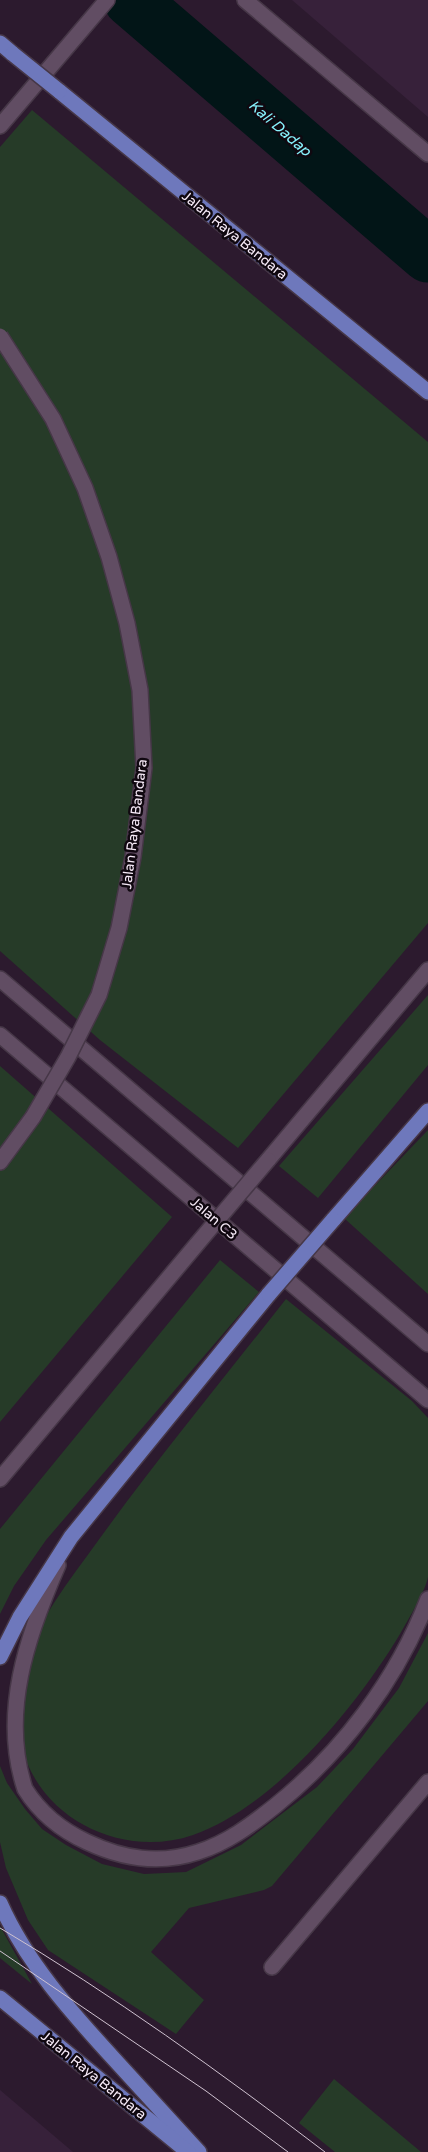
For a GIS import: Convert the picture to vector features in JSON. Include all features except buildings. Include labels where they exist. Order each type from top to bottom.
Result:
[{"type":"main road","name":"Jalan Raya Bandara","points":[[0,42],[428,392]]},
{"type":"main road","points":[[0,1657],[20,1617],[71,1537],[269,1294],[428,1111]]},
{"type":"main road","points":[[0,1903],[10,1925],[37,1967],[71,2013],[199,2152]]},
{"type":"main road","name":"Jalan Raya Bandara","points":[[0,1998],[188,2152]]},
{"type":"street","points":[[0,126],[107,0]]},
{"type":"street","points":[[244,0],[428,154]]},
{"type":"street","name":"Jalan Raya Bandara","points":[[0,336],[53,419],[86,488],[127,623],[140,690],[144,768],[133,857],[119,928],[99,995],[68,1057],[38,1108],[0,1162]]},
{"type":"street","points":[[0,1479],[428,970]]},
{"type":"street","points":[[0,979],[428,1344]]},
{"type":"street","name":"Jalan C3","points":[[0,1035],[428,1400]]},
{"type":"street","points":[[71,1537],[25,1639],[12,1676],[6,1718],[7,1742],[18,1776],[32,1800],[46,1815],[77,1837],[109,1852],[134,1858],[170,1859],[199,1852],[216,1845],[233,1837],[252,1824],[305,1782],[338,1747],[386,1682],[428,1599]]},
{"type":"street","points":[[272,1967],[428,1782]]},
{"type":"shaded area","points":[[292,0],[428,0],[428,117]]},
{"type":"shaded area","points":[[0,2090],[73,2152],[0,2152]]},
{"type":"green space","points":[[32,110],[428,442],[428,923],[238,1148],[100,1040],[0,951],[0,147]]},
{"type":"green space","points":[[428,995],[428,1065],[318,1198],[279,1166]]},
{"type":"green space","points":[[0,1066],[172,1217],[0,1422]]},
{"type":"green space","points":[[428,1130],[428,1294],[344,1218]]},
{"type":"green space","points":[[220,1260],[259,1292],[46,1540],[14,1586],[0,1614],[0,1529]]},
{"type":"green space","points":[[286,1299],[412,1401],[428,1418],[428,1577],[416,1606],[400,1634],[361,1692],[311,1751],[283,1778],[254,1801],[224,1821],[193,1835],[167,1841],[140,1842],[113,1837],[88,1827],[66,1813],[47,1795],[32,1773],[19,1738],[17,1725],[32,1638],[65,1587],[111,1523]]},
{"type":"green space","points":[[428,1633],[428,1701],[272,1886],[264,1890],[189,1908],[151,1952],[204,2000],[176,2034],[48,1950],[28,1920],[6,1868],[0,1842],[0,1766],[7,1783],[25,1809],[42,1829],[66,1845],[102,1864],[144,1874],[186,1872],[241,1845],[317,1787],[353,1749],[399,1688]]},
{"type":"green space","points":[[0,1926],[32,1984],[0,1958]]},
{"type":"green space","points":[[334,2079],[421,2152],[335,2152],[299,2123]]},
{"type":"waterway","name":"Kali Dadap","points":[[131,0],[428,255]]},
{"type":"tram line","points":[[0,1928],[84,1980],[166,2035],[325,2152]]},
{"type":"tram line","points":[[0,1951],[206,2091],[288,2152]]}]
